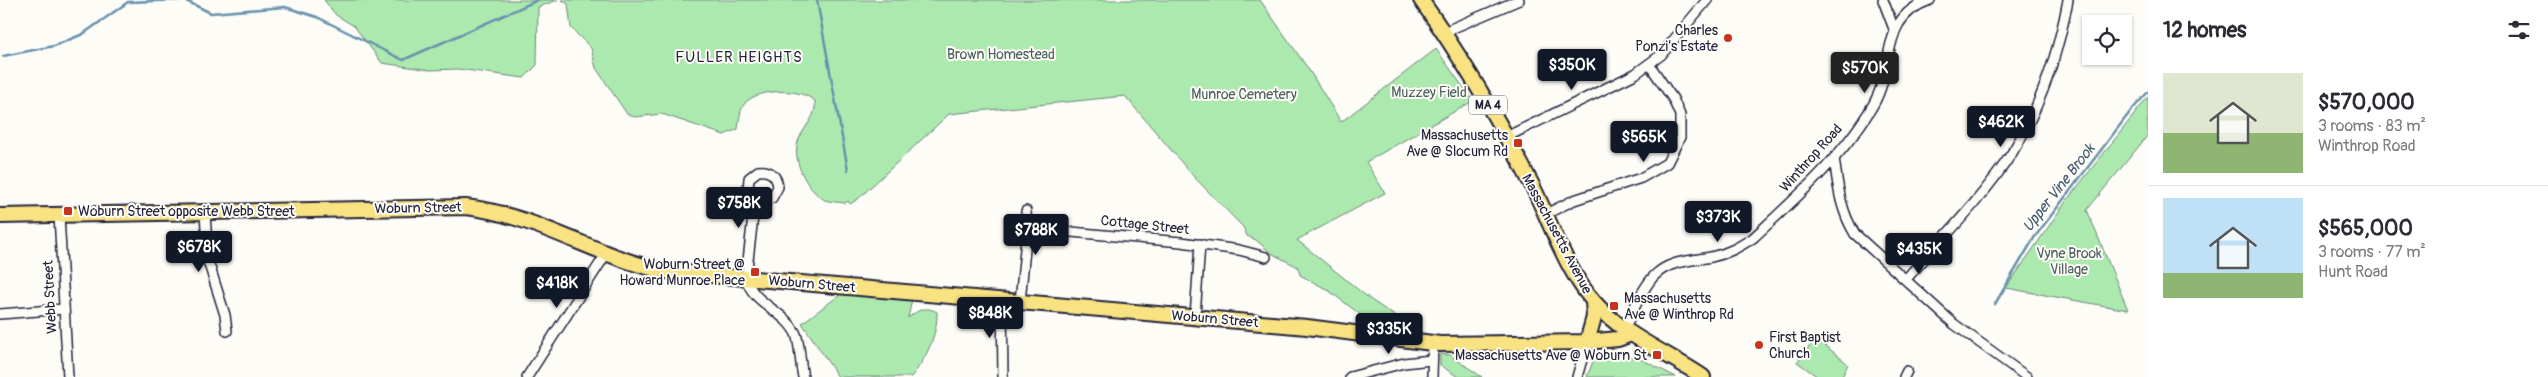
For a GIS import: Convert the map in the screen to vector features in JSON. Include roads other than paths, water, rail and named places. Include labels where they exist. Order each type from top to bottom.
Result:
[{"type":"main road","name":"Massachusetts Avenue","points":[[1421,0],[1445,35],[1506,137],[1568,259],[1593,301],[1627,331],[1657,352],[1703,377]]},
{"type":"main road","name":"Woburn Street","points":[[0,216],[466,207],[491,210],[523,219],[606,254],[641,266],[664,271],[1325,329],[1433,343],[1587,342],[1618,339],[1627,331]]},
{"type":"main road","points":[[1587,342],[1594,317],[1593,301]]},
{"type":"street","points":[[1445,35],[1453,28],[1519,0]]},
{"type":"street","points":[[1506,137],[1635,74],[1661,55],[1707,0]]},
{"type":"street","points":[[1883,0],[1894,29],[1911,11],[1930,0]]},
{"type":"street","points":[[1906,279],[1972,206],[2013,152],[2044,90],[2062,29],[2068,0]]},
{"type":"street","name":"Winthrop Road","points":[[1627,331],[1653,277],[1664,267],[1679,262],[1716,256],[1740,246],[1776,216],[1834,158],[1874,104],[1884,79],[1894,29]]},
{"type":"street","points":[[1546,214],[1574,200],[1641,178],[1667,163],[1680,137],[1680,115],[1673,99],[1649,64]]},
{"type":"street","points":[[1834,158],[1839,198],[1846,219],[1855,234],[1970,336],[2027,377]]},
{"type":"street","points":[[755,199],[746,278],[750,289],[757,297],[794,330],[798,338],[798,350],[804,377]]},
{"type":"street","points":[[1020,302],[1027,228],[1026,210]]},
{"type":"street","points":[[205,213],[208,261],[225,315],[227,331]]},
{"type":"street","name":"Webb Street","points":[[60,215],[68,377]]},
{"type":"street","name":"Cottage Street","points":[[1027,228],[1200,244],[1239,250],[1266,257]]},
{"type":"street","name":"Cottage Street","points":[[1195,317],[1200,244]]},
{"type":"street","points":[[528,377],[606,254]]},
{"type":"street","points":[[1002,300],[1004,377]]},
{"type":"street","points":[[0,314],[64,309]]},
{"type":"street","points":[[1577,377],[1587,342]]},
{"type":"street","points":[[1432,377],[1433,343]]},
{"type":"street","points":[[1350,377],[1404,363],[1431,360]]},
{"type":"waterway","points":[[3,56],[54,46],[83,34],[128,2],[184,0],[211,13],[285,7],[317,17],[403,60],[538,0]]},
{"type":"waterway","points":[[817,0],[848,170]]},
{"type":"waterway","name":"Upper Vine Brook","points":[[1995,304],[2034,238],[2130,112],[2148,92]]},
{"type":"place","name":"Charles Ponzi’s Estate","points":[[1728,38]]},
{"type":"place","name":"Massachusetts Ave @ Slocum Rd","points":[[1518,143]]},
{"type":"place","name":"Woburn Street opposite Webb Street","points":[[68,211]]},
{"type":"place","name":"Woburn Street @ Howard Munroe Place","points":[[755,272]]},
{"type":"place","name":"Massachusetts Ave @ Winthrop Rd","points":[[1614,306]]},
{"type":"place","name":"First Baptist Church","points":[[1759,345]]},
{"type":"place","name":"Massachusetts Ave @ Woburn St","points":[[1657,355]]},
{"type":"district","name":"FULLER HEIGHTS","points":[[739,57]]},
{"type":"park label","name":"Brown Homestead","points":[[1001,54]]},
{"type":"park label","name":"Muzzey Field","points":[[1429,92]]},
{"type":"park label","name":"Munroe Cemetery","points":[[1244,94]]},
{"type":"park label","name":"Vyne Brook Village","points":[[2069,262]]}]
